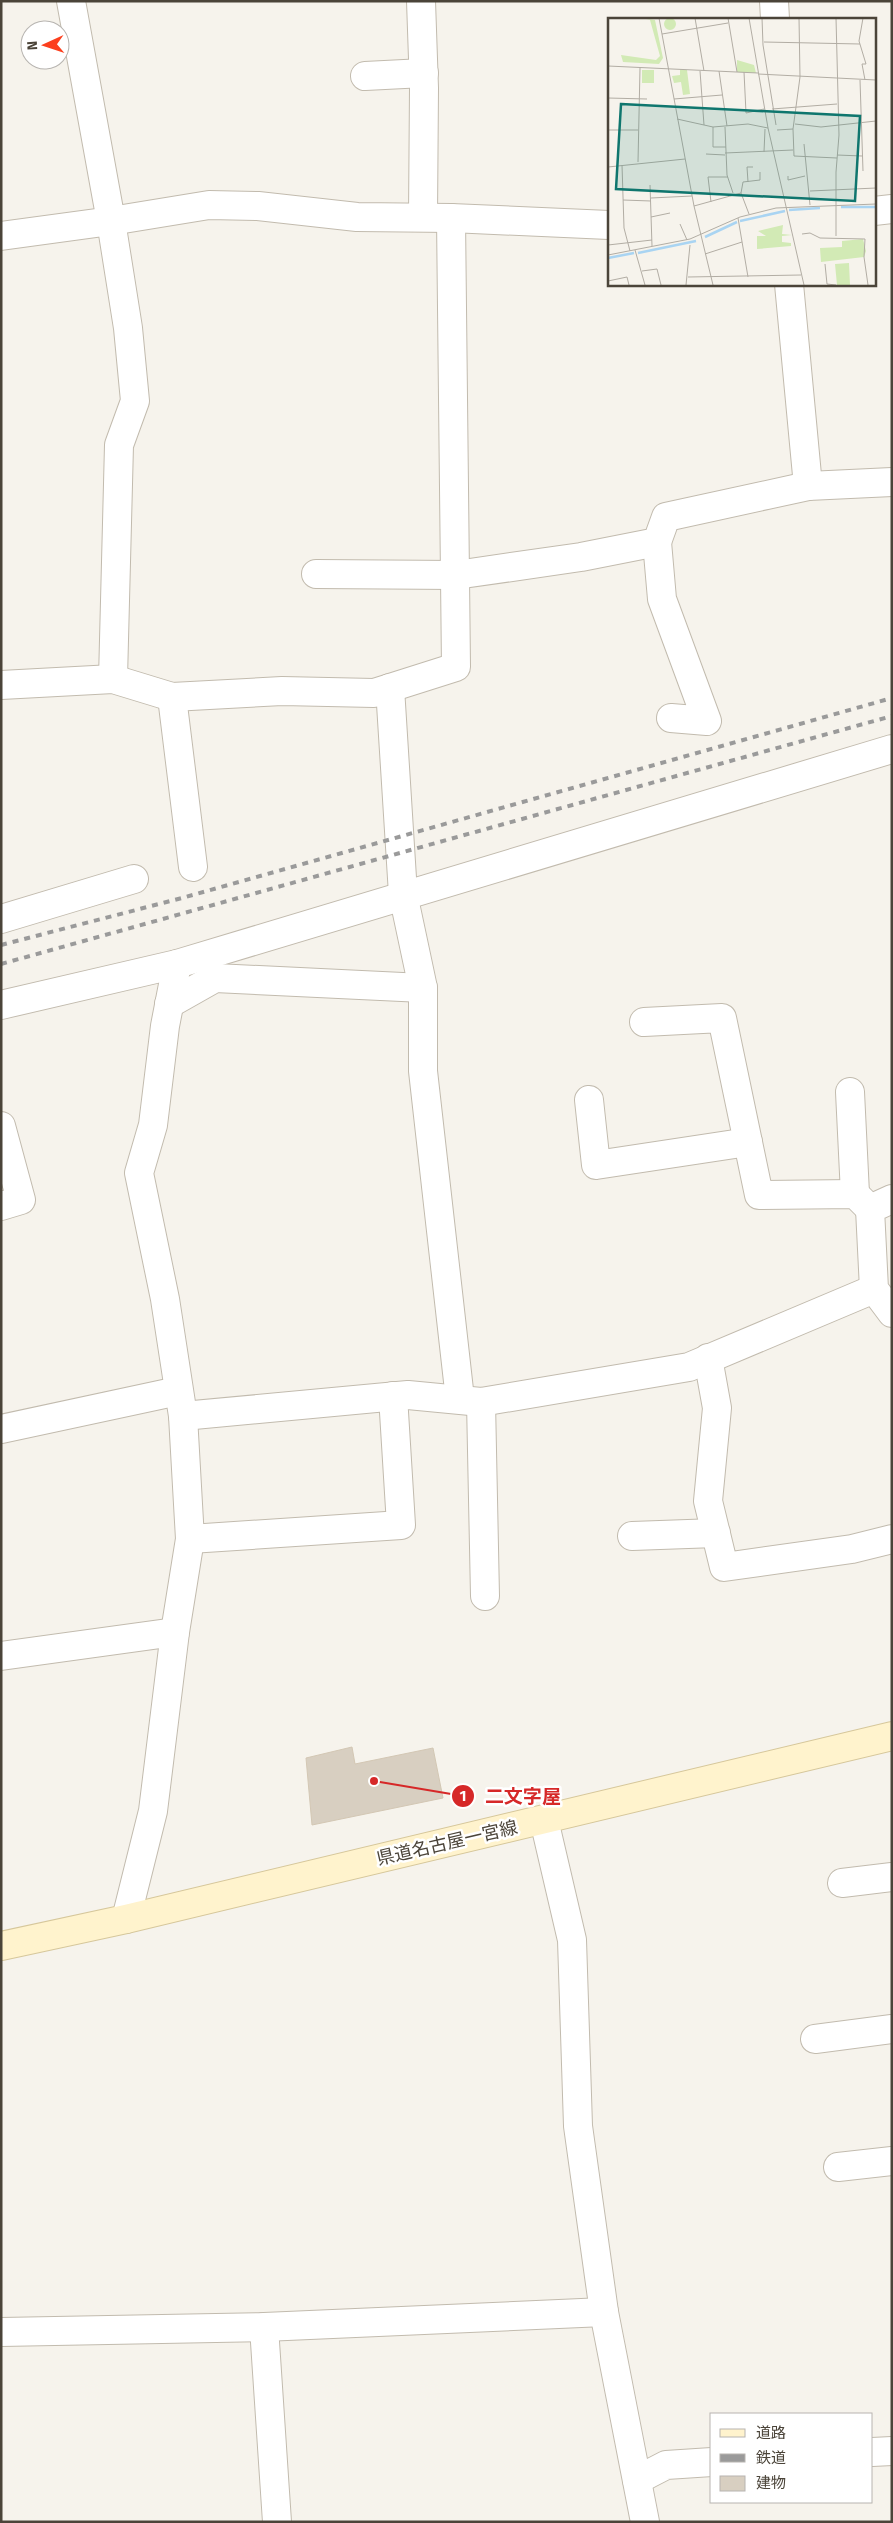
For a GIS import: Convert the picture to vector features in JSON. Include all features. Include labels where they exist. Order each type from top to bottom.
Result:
[{"type":"main road","name":"県道名古屋一宮線","points":[[1,1946],[126,1919],[892,1736]]},
{"type":"street","points":[[71,1],[128,328],[135,401],[119,445],[113,679]]},
{"type":"street","points":[[421,1],[424,73],[423,217]]},
{"type":"street","points":[[774,1],[775,18]]},
{"type":"street","points":[[365,76],[424,73]]},
{"type":"street","points":[[1,236],[111,222],[209,204],[258,206],[357,217],[423,217],[608,225]]},
{"type":"street","points":[[876,211],[892,209]]},
{"type":"street","points":[[1,685],[113,679],[172,697],[282,691],[374,693],[456,667],[451,218]]},
{"type":"street","points":[[789,285],[808,486]]},
{"type":"street","points":[[671,718],[707,721],[662,599],[657,542],[666,517],[808,486],[892,482]]},
{"type":"street","points":[[316,574],[456,575],[580,557],[657,542]]},
{"type":"street","points":[[390,688],[403,894],[423,988],[423,1070],[471,1400],[485,1596]]},
{"type":"street","points":[[172,697],[193,867]]},
{"type":"street","points":[[1,1005],[177,964],[403,894],[892,749]]},
{"type":"street","points":[[1,919],[134,879]]},
{"type":"street","points":[[126,1919],[153,1812],[175,1632],[190,1539],[180,1403],[164,1299],[138,1173],[153,1125],[169,1004],[177,964]]},
{"type":"street","points":[[169,1004],[215,978],[423,988]]},
{"type":"street","points":[[644,1022],[722,1018],[759,1195],[872,1201]]},
{"type":"street","points":[[850,1092],[872,1201],[874,1289],[892,1313]]},
{"type":"street","points":[[589,1100],[596,1165],[748,1142]]},
{"type":"street","points":[[1,1126],[21,1200],[1,1206]]},
{"type":"street","points":[[1,1429],[180,1403],[408,1395],[471,1400],[689,1367],[874,1289]]},
{"type":"street","points":[[708,1358],[716,1408],[708,1501],[724,1567],[852,1550],[892,1540]]},
{"type":"street","points":[[190,1539],[401,1525],[393,1396]]},
{"type":"street","points":[[632,1536],[716,1532]]},
{"type":"street","points":[[1,1656],[175,1632]]},
{"type":"street","points":[[544,1820],[572,1940],[578,2126],[604,2312],[645,2522]]},
{"type":"street","points":[[842,1883],[892,1877]]},
{"type":"street","points":[[815,2039],[892,2029]]},
{"type":"street","points":[[838,2167],[892,2161]]},
{"type":"street","points":[[1,2332],[264,2327],[604,2312]]},
{"type":"street","points":[[264,2327],[276,2522]]},
{"type":"street","points":[[873,2452],[892,2451]]},
{"type":"street","points":[[637,2480],[666,2465],[710,2462]]},
{"type":"building","points":[[352,1747],[355,1764],[433,1748],[443,1798],[312,1825],[306,1758]]},
{"type":"railway","points":[[1,945],[182,898],[892,698]]},
{"type":"railway","points":[[1,964],[892,716]]},
{"type":"place","name":"二文字屋","points":[[374,1781]]}]
